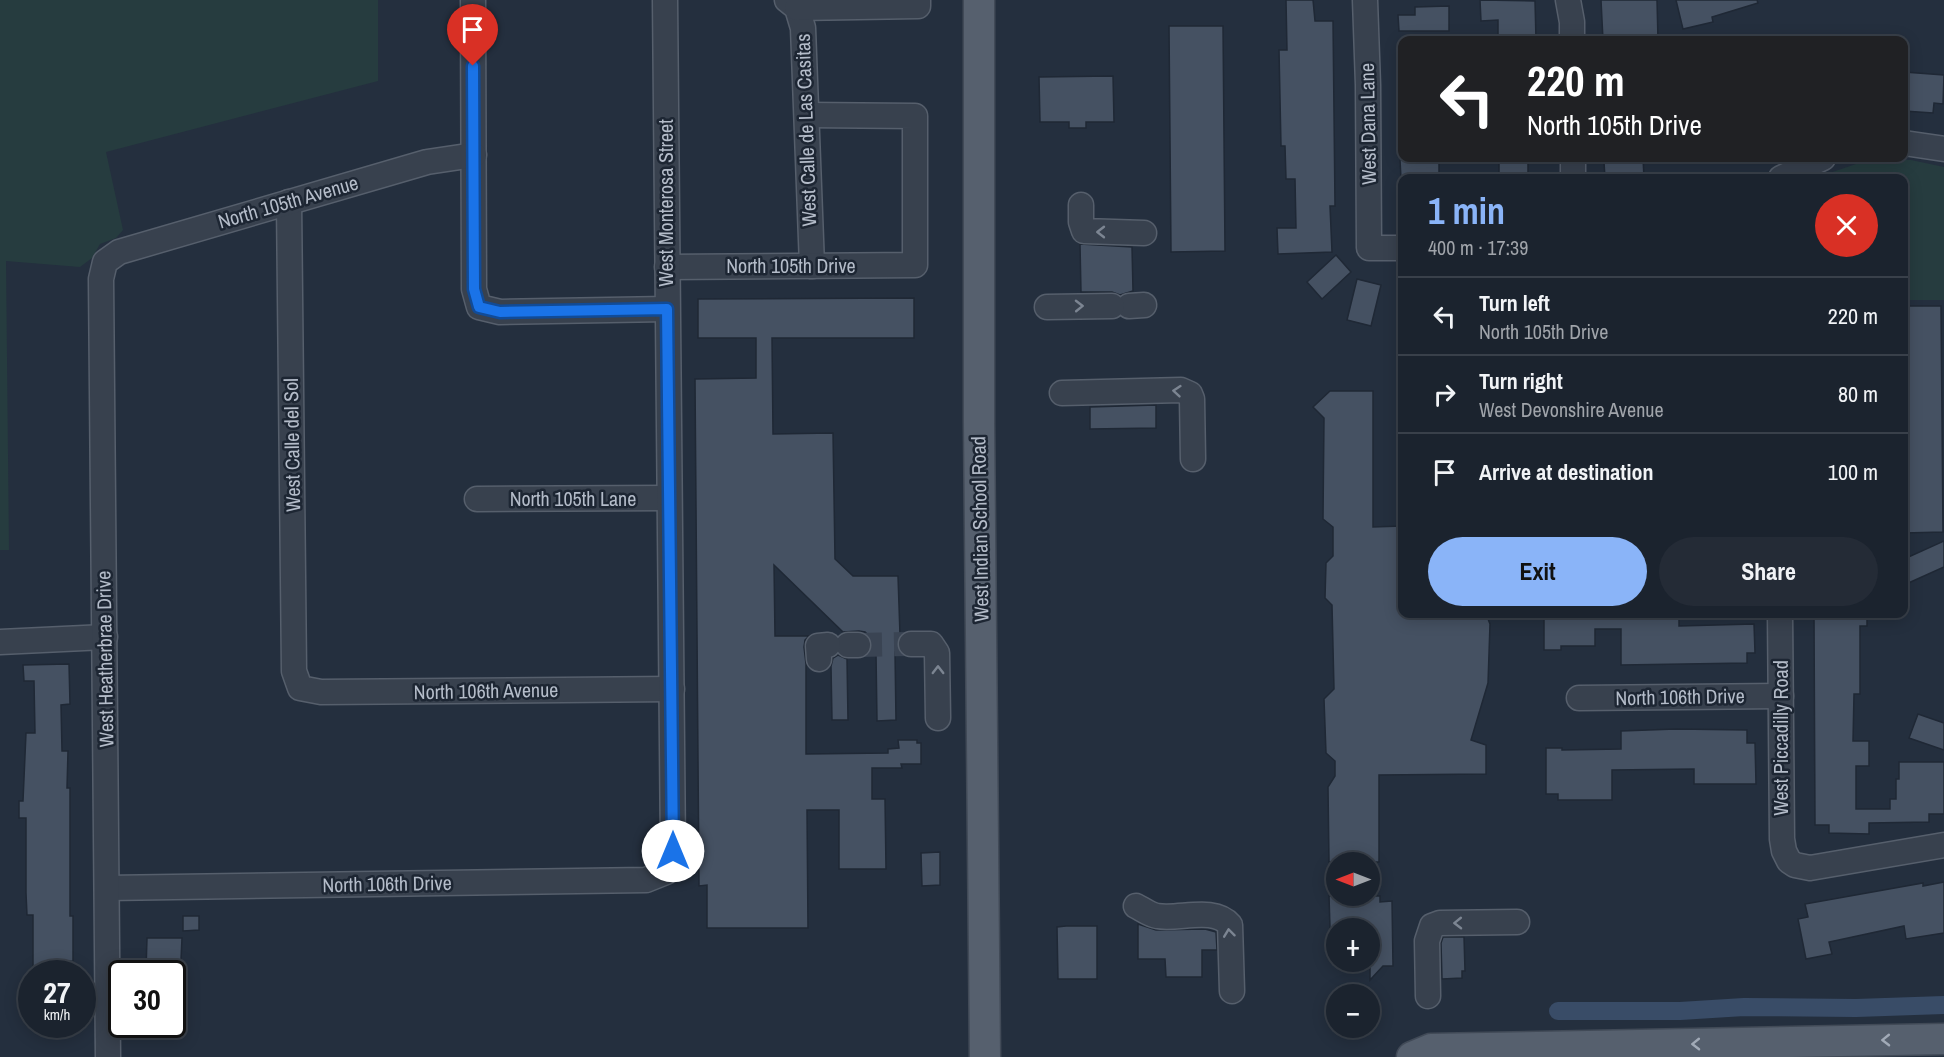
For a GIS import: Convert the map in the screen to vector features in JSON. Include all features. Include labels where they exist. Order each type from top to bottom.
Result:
[{"type":"main road","name":"West Indian School Road","points":[[979,0],[979,423],[985,1057]]},
{"type":"main road","points":[[1412,1057],[1431,1049],[1944,1039]]},
{"type":"street","points":[[473,0],[474,289],[479,307],[500,312],[667,309]]},
{"type":"street","name":"West Monterosa Street","points":[[665,0],[673,851],[666,872]]},
{"type":"street","name":"West Dana Lane","points":[[1365,0],[1369,248],[1398,248]]},
{"type":"street","points":[[1568,0],[1572,36]]},
{"type":"street","points":[[792,4],[918,3]]},
{"type":"street","name":"West Calle de Las Casitas","points":[[792,4],[803,28],[812,266]]},
{"type":"street","name":"North 105th Drive","points":[[667,267],[915,265],[915,116],[807,115]]},
{"type":"street","points":[[1908,143],[1944,149]]},
{"type":"street","name":"North 105th Avenue","points":[[105,262],[119,252],[289,202],[440,159],[474,155]]},
{"type":"street","points":[[1787,174],[1806,162]]},
{"type":"street","name":"West Calle del Sol","points":[[289,202],[294,671],[300,688]]},
{"type":"street","points":[[1081,205],[1081,222],[1084,231],[1144,233]]},
{"type":"street","name":"West Heatherbrae Drive","points":[[105,262],[101,279],[108,1057]]},
{"type":"street","points":[[1047,307],[1128,306]]},
{"type":"street","points":[[1062,393],[1186,391],[1192,399],[1193,459]]},
{"type":"street","name":"North 105th Lane","points":[[477,499],[669,498]]},
{"type":"street","name":"West Piccadilly Road","points":[[1780,618],[1782,839],[1784,852],[1789,861],[1802,867],[1817,867],[1944,845]]},
{"type":"street","points":[[0,642],[105,637]]},
{"type":"street","points":[[911,644],[931,644],[938,653],[938,718]]},
{"type":"street","name":"North 106th Avenue","points":[[300,688],[321,692],[672,688]]},
{"type":"street","name":"North 106th Drive","points":[[1579,698],[1781,696]]},
{"type":"street","name":"North 106th Drive","points":[[106,888],[646,880],[666,872]]},
{"type":"street","points":[[1136,906],[1156,916],[1215,916],[1225,920],[1230,925],[1232,991]]},
{"type":"street","points":[[1428,996],[1426,941],[1432,926],[1440,923],[1517,922]]},
{"type":"green space","points":[[0,0],[378,0],[378,81],[106,152],[123,230],[116,238],[100,244],[92,258],[80,267],[6,261],[9,550],[0,550]]},
{"type":"green space","points":[[1911,160],[1944,167],[1944,300],[1908,300],[1908,174],[1827,174],[1856,164]]},
{"type":"building","points":[[1286,0],[1313,0],[1315,21],[1333,21],[1335,206],[1330,206],[1332,252],[1278,254],[1277,228],[1296,228],[1295,179],[1286,179],[1285,146],[1281,146],[1279,50],[1287,50]]},
{"type":"building","points":[[1480,0],[1535,1],[1536,36],[1498,36],[1498,20],[1481,21]]},
{"type":"building","points":[[1601,0],[1657,0],[1658,36],[1603,36]]},
{"type":"building","points":[[1676,0],[1757,0],[1758,3],[1712,17],[1713,22],[1683,29]]},
{"type":"building","points":[[1449,6],[1449,31],[1399,31],[1398,15],[1415,15],[1415,7]]},
{"type":"building","points":[[1169,26],[1223,26],[1225,251],[1171,252]]},
{"type":"building","points":[[1908,72],[1944,75],[1943,104],[1934,103],[1933,113],[1908,111]]},
{"type":"building","points":[[1113,76],[1114,122],[1086,122],[1086,128],[1069,128],[1069,122],[1040,122],[1039,77]]},
{"type":"building","points":[[1400,162],[1439,162],[1439,174],[1401,174]]},
{"type":"building","points":[[1499,162],[1528,162],[1528,174],[1499,174]]},
{"type":"building","points":[[1604,162],[1643,162],[1644,174],[1605,174]]},
{"type":"building","points":[[1080,244],[1132,247],[1133,291],[1120,295],[1112,292],[1081,292]]},
{"type":"building","points":[[1336,255],[1351,272],[1322,299],[1307,282]]},
{"type":"building","points":[[1357,279],[1381,285],[1371,326],[1347,320]]},
{"type":"building","points":[[914,298],[914,338],[772,338],[773,434],[833,433],[835,559],[853,576],[898,576],[900,635],[897,643],[900,652],[895,652],[896,720],[877,721],[876,653],[869,653],[872,646],[870,637],[865,632],[843,632],[774,565],[775,636],[809,636],[805,640],[804,647],[806,754],[888,753],[888,749],[899,748],[898,740],[917,740],[917,743],[921,743],[921,764],[901,764],[902,768],[872,768],[872,799],[885,799],[886,869],[839,869],[839,810],[807,810],[808,928],[707,928],[707,885],[699,886],[695,379],[756,378],[756,338],[698,338],[698,299]]},
{"type":"building","points":[[1908,306],[1941,306],[1943,532],[1908,533]]},
{"type":"building","points":[[1330,391],[1373,391],[1373,527],[1398,526],[1398,618],[1488,618],[1490,624],[1488,683],[1471,740],[1486,745],[1486,774],[1379,775],[1379,852],[1329,852],[1328,787],[1335,776],[1335,761],[1326,753],[1324,699],[1334,689],[1332,605],[1325,598],[1326,563],[1333,556],[1333,527],[1323,519],[1324,418],[1313,407]]},
{"type":"building","points":[[1156,405],[1156,428],[1090,429],[1090,407]]},
{"type":"building","points":[[1944,541],[1944,567],[1908,583],[1908,557]]},
{"type":"building","points":[[1544,618],[1679,618],[1679,626],[1754,624],[1755,653],[1747,653],[1747,663],[1621,665],[1621,629],[1595,629],[1595,646],[1561,646],[1561,650],[1544,650]]},
{"type":"building","points":[[1814,618],[1867,618],[1867,626],[1860,626],[1860,694],[1854,694],[1853,741],[1869,741],[1869,766],[1856,766],[1856,809],[1890,809],[1890,799],[1896,799],[1899,762],[1944,762],[1944,814],[1929,814],[1929,822],[1869,823],[1869,834],[1829,833],[1829,825],[1815,825]]},
{"type":"building","points":[[838,655],[847,659],[848,720],[832,720],[831,666],[833,658]]},
{"type":"building","points":[[69,664],[70,704],[61,705],[62,751],[68,751],[67,788],[70,788],[70,916],[73,916],[73,960],[33,960],[33,915],[27,915],[26,818],[19,818],[19,801],[23,801],[26,733],[35,733],[34,681],[24,681],[23,665]]},
{"type":"building","points":[[1918,714],[1944,723],[1944,750],[1909,738]]},
{"type":"building","points":[[1747,730],[1747,743],[1755,743],[1756,784],[1694,784],[1694,769],[1612,770],[1612,800],[1558,800],[1558,794],[1546,794],[1546,748],[1621,749],[1621,731]]},
{"type":"building","points":[[940,852],[940,885],[922,886],[921,853]]},
{"type":"building","points":[[1944,882],[1944,933],[1906,939],[1904,926],[1829,942],[1832,954],[1806,959],[1798,919],[1808,917],[1805,904],[1923,883],[1923,886]]},
{"type":"building","points":[[1392,901],[1393,966],[1383,966],[1380,969],[1380,918],[1330,918],[1329,906],[1380,906],[1380,902]]},
{"type":"building","points":[[183,916],[199,916],[199,930],[183,931]]},
{"type":"building","points":[[1138,924],[1156,930],[1205,929],[1216,932],[1217,950],[1202,950],[1202,977],[1166,977],[1165,959],[1138,959]]},
{"type":"building","points":[[1097,926],[1097,979],[1058,979],[1057,927]]},
{"type":"building","points":[[1443,937],[1464,937],[1465,971],[1462,971],[1462,978],[1442,979],[1441,943]]},
{"type":"building","points":[[147,938],[182,938],[181,960],[146,960]]},
{"type":"building","points":[[1370,972],[1377,972],[1370,980]]},
{"type":"waterway","points":[[1558,1011],[1680,1011],[1744,1007],[1856,1008],[1944,1005]]},
{"type":"tunnel","points":[[858,645],[911,644]]},
{"type":"route","points":[[473,66],[474,289],[479,307],[500,312],[667,309],[673,851]]}]
